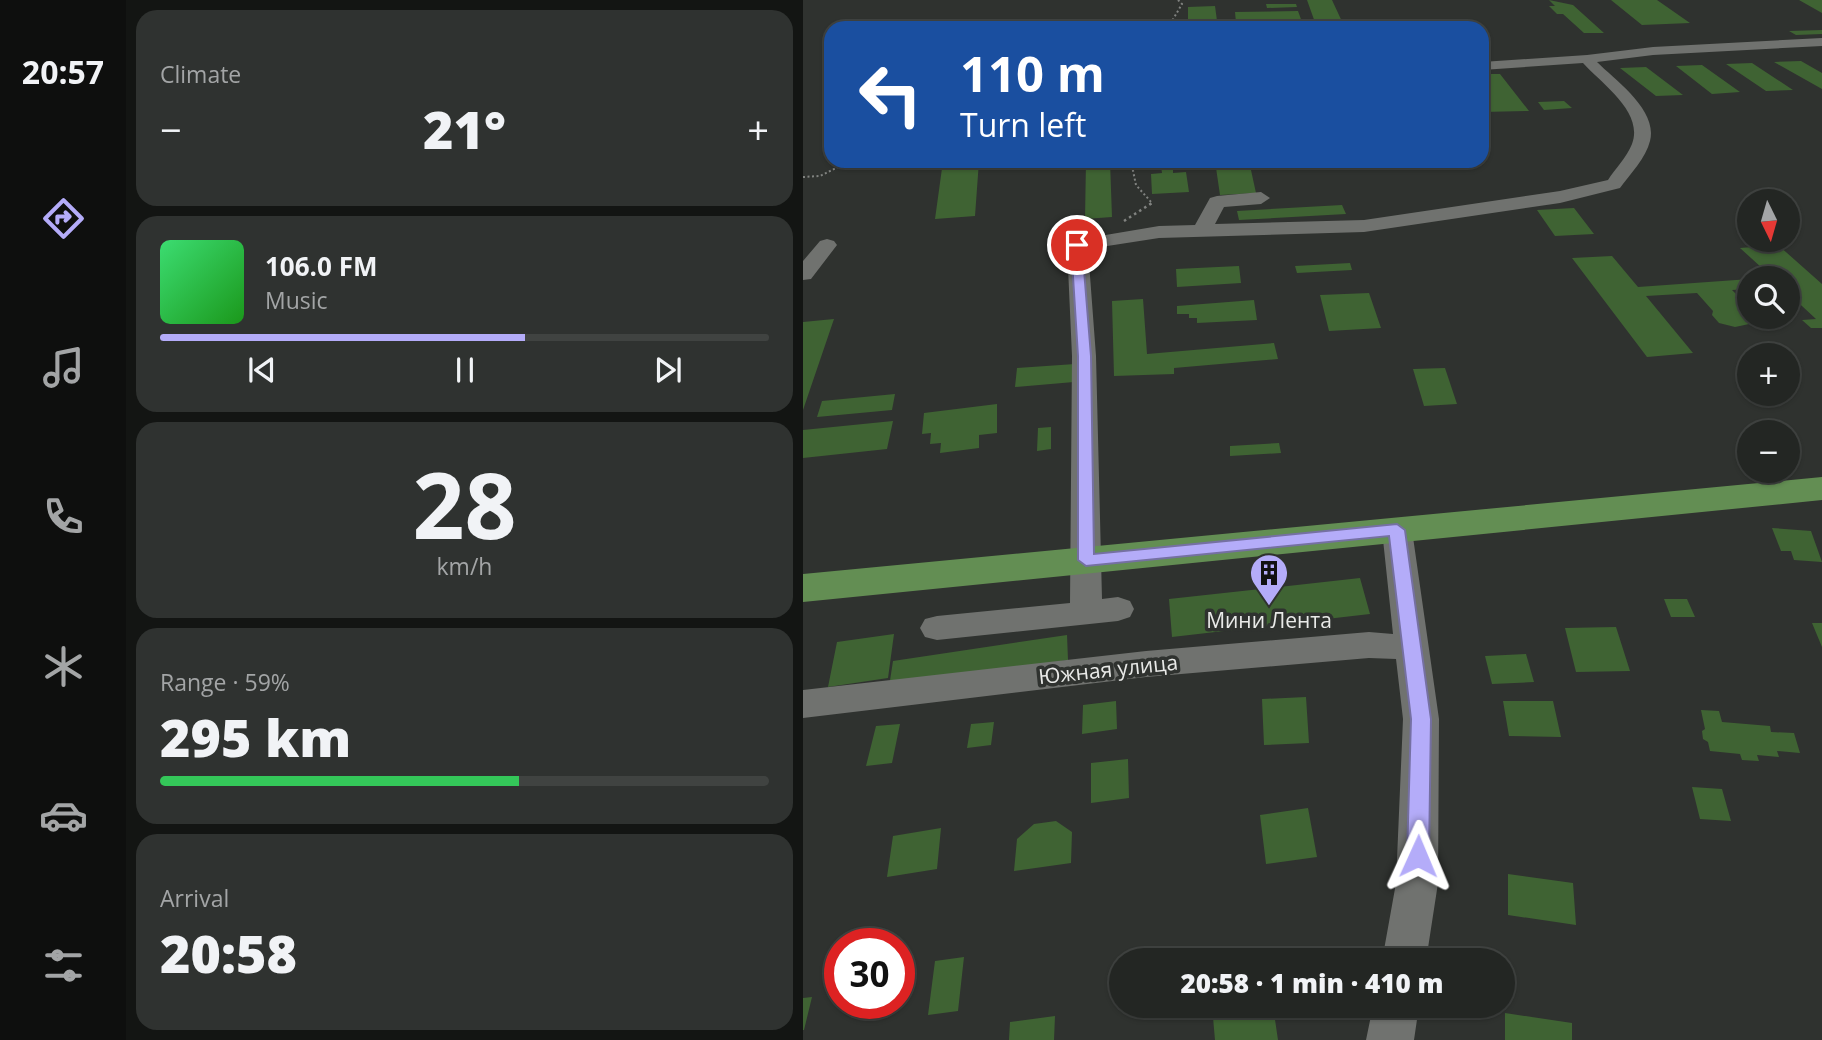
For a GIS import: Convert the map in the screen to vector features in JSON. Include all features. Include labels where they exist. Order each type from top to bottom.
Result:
[{"type":"main road","points":[[803,588],[1822,488]]},
{"type":"street","points":[[1489,66],[1587,59],[1653,51],[1822,42]]},
{"type":"street","points":[[937,628],[1102,611],[1086,560],[1084,356],[1077,245],[1159,232],[1203,229],[1364,226],[1560,197],[1614,184],[1641,142],[1643,125],[1631,103],[1587,59]]},
{"type":"street","points":[[1203,229],[1217,202],[1261,198]]},
{"type":"street","points":[[803,274],[827,245]]},
{"type":"street","points":[[1397,530],[1421,719],[1417,883],[1406,948]]},
{"type":"street","name":"Южная улица","points":[[803,704],[1147,664],[1369,645],[1414,648]]},
{"type":"street","points":[[1390,1040],[1394,1018]]},
{"type":"path","points":[[1172,21],[1182,4],[1178,0]]},
{"type":"path","points":[[803,177],[820,176],[836,168]]},
{"type":"path","points":[[1123,221],[1152,203],[1136,185],[1132,168]]},
{"type":"building","points":[[1307,0],[1332,0],[1342,21],[1314,21]]},
{"type":"building","points":[[1549,0],[1573,5],[1604,33],[1584,33],[1563,14],[1557,14],[1549,6],[1555,6]]},
{"type":"building","points":[[1611,0],[1657,0],[1690,23],[1642,25]]},
{"type":"building","points":[[1799,0],[1822,0],[1822,13]]},
{"type":"building","points":[[1266,4],[1296,4],[1297,7],[1267,8]]},
{"type":"building","points":[[1215,6],[1217,21],[1188,21],[1188,7]]},
{"type":"building","points":[[1298,11],[1302,21],[1236,21],[1235,12]]},
{"type":"building","points":[[1822,30],[1822,34],[1796,35],[1789,31]]},
{"type":"building","points":[[1801,61],[1822,73],[1822,89],[1774,62]]},
{"type":"building","points":[[1752,63],[1793,90],[1766,91],[1726,64]]},
{"type":"building","points":[[1702,65],[1740,92],[1712,94],[1676,66]]},
{"type":"building","points":[[1646,67],[1683,95],[1656,96],[1620,68]]},
{"type":"building","points":[[1489,74],[1500,74],[1529,111],[1489,112]]},
{"type":"building","points":[[1564,101],[1572,108],[1544,110],[1538,102]]},
{"type":"building","points":[[942,168],[978,168],[975,216],[935,219]]},
{"type":"building","points":[[1086,168],[1110,168],[1112,217],[1085,219]]},
{"type":"building","points":[[1161,168],[1173,168],[1173,173],[1186,172],[1189,192],[1152,194],[1151,174],[1162,173]]},
{"type":"building","points":[[1216,168],[1251,168],[1256,193],[1220,195]]},
{"type":"building","points":[[1342,205],[1346,214],[1239,220],[1237,211]]},
{"type":"building","points":[[1574,208],[1594,234],[1555,236],[1537,210]]},
{"type":"building","points":[[1744,252],[1786,252],[1822,284],[1822,328],[1811,328],[1802,320],[1816,319],[1800,304],[1800,266],[1760,266]]},
{"type":"building","points":[[1612,256],[1638,287],[1737,280],[1737,290],[1732,290],[1737,295],[1737,327],[1719,323],[1712,315],[1713,311],[1697,293],[1646,296],[1693,353],[1647,357],[1572,258]]},
{"type":"building","points":[[1350,263],[1352,270],[1297,273],[1295,266]]},
{"type":"building","points":[[1239,266],[1241,283],[1177,287],[1176,269]]},
{"type":"building","points":[[1369,293],[1381,328],[1329,331],[1320,295]]},
{"type":"building","points":[[1143,299],[1147,354],[1274,343],[1278,359],[1174,368],[1174,374],[1114,376],[1112,301]]},
{"type":"building","points":[[1254,300],[1257,320],[1197,323],[1197,318],[1189,318],[1189,314],[1177,314],[1177,306]]},
{"type":"building","points":[[834,319],[803,410],[803,322]]},
{"type":"building","points":[[1075,364],[1074,382],[1015,387],[1017,368]]},
{"type":"building","points":[[1445,368],[1457,404],[1424,406],[1413,369]]},
{"type":"building","points":[[895,394],[892,410],[817,417],[822,401]]},
{"type":"building","points":[[997,404],[997,433],[979,435],[979,448],[940,453],[941,443],[930,444],[931,433],[922,434],[924,413]]},
{"type":"building","points":[[893,421],[887,449],[803,458],[803,430]]},
{"type":"building","points":[[1051,427],[1051,449],[1037,451],[1038,428]]},
{"type":"building","points":[[1279,443],[1281,453],[1230,456],[1230,446]]},
{"type":"building","points":[[1772,528],[1811,531],[1822,562],[1794,560],[1791,551],[1781,551]]},
{"type":"building","name":"Мини Лента","points":[[1360,578],[1370,614],[1172,637],[1169,599]]},
{"type":"building","points":[[1664,599],[1687,599],[1695,617],[1671,617]]},
{"type":"building","points":[[1812,623],[1822,623],[1822,647]]},
{"type":"building","points":[[1616,627],[1630,671],[1576,672],[1565,628]]},
{"type":"building","points":[[894,634],[888,678],[828,687],[837,642]]},
{"type":"building","points":[[1067,635],[1068,660],[889,687],[893,661]]},
{"type":"building","points":[[1526,654],[1534,682],[1492,684],[1485,656]]},
{"type":"building","points":[[1306,697],[1309,743],[1264,745],[1262,699]]},
{"type":"building","points":[[1116,701],[1117,729],[1082,734],[1083,705]]},
{"type":"building","points":[[1503,701],[1553,701],[1561,737],[1509,736]]},
{"type":"building","points":[[1701,710],[1719,711],[1722,722],[1770,726],[1771,732],[1794,733],[1800,753],[1777,751],[1779,757],[1757,755],[1759,761],[1742,760],[1740,754],[1710,751],[1708,742],[1703,739],[1702,731],[1705,729]]},
{"type":"building","points":[[994,722],[991,745],[967,748],[971,724]]},
{"type":"building","points":[[900,724],[892,763],[866,766],[876,726]]},
{"type":"building","points":[[1128,759],[1129,798],[1091,803],[1091,763]]},
{"type":"building","points":[[1692,787],[1722,789],[1731,821],[1700,819]]},
{"type":"building","points":[[1308,808],[1317,857],[1266,864],[1260,815]]},
{"type":"building","points":[[1056,821],[1072,832],[1071,863],[1014,871],[1017,839],[1034,824]]},
{"type":"building","points":[[941,828],[937,869],[887,877],[893,836]]},
{"type":"building","points":[[1508,874],[1573,883],[1576,925],[1508,915]]},
{"type":"building","points":[[964,957],[958,1011],[928,1015],[935,961]]},
{"type":"building","points":[[812,997],[804,1030],[803,1030],[803,998]]},
{"type":"building","points":[[1515,1014],[1572,1023],[1572,1040],[1505,1040],[1505,1018],[1515,1018]]},
{"type":"building","points":[[1055,1016],[1054,1040],[1009,1040],[1010,1022]]},
{"type":"building","points":[[1213,1018],[1275,1018],[1278,1040],[1215,1040]]},
{"type":"place","name":"Мини Лента","points":[[1269,607]]},
{"type":"route","points":[[1077,245],[1084,356],[1086,560],[1397,530],[1421,719],[1418,856]]}]
